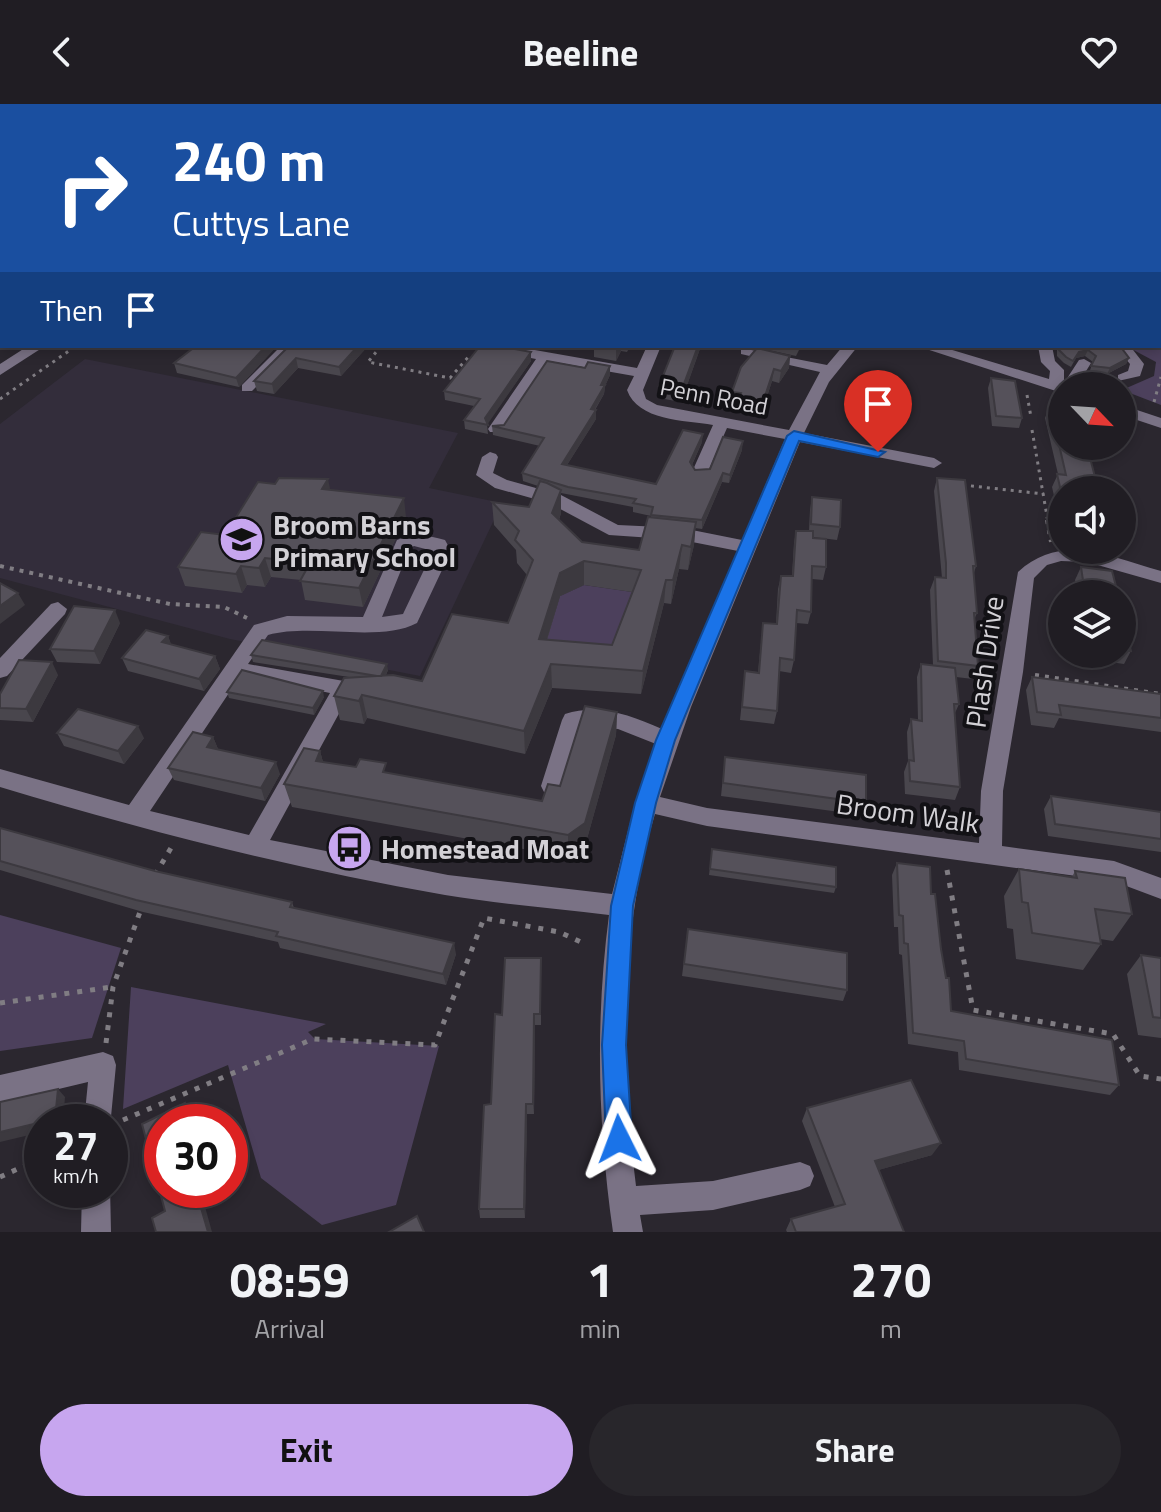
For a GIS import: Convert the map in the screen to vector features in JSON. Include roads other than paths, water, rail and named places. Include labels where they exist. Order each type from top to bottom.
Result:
[{"type":"street","points":[[0,371],[35,348]]},
{"type":"street","points":[[247,388],[287,348]]},
{"type":"street","points":[[498,348],[642,373]]},
{"type":"street","name":"Penn Road","points":[[653,348],[636,396],[645,406],[934,463]]},
{"type":"street","points":[[628,1232],[623,1201],[614,1045],[622,906],[646,803],[666,740],[794,436],[829,370],[849,348]]},
{"type":"street","points":[[931,348],[1048,383]]},
{"type":"street","points":[[1045,348],[1048,362],[1058,372]]},
{"type":"street","points":[[1124,348],[1137,364],[1135,372]]},
{"type":"street","points":[[746,351],[829,370]]},
{"type":"street","points":[[496,429],[545,357]]},
{"type":"street","points":[[1076,372],[1084,363]]},
{"type":"street","points":[[1136,415],[1161,423]]},
{"type":"street","points":[[700,472],[722,422]]},
{"type":"street","points":[[490,457],[484,475],[501,484],[555,499],[615,531],[682,534],[748,547]]},
{"type":"street","points":[[134,816],[261,630],[287,623],[399,624],[410,618],[442,551],[439,544],[412,540],[403,544],[370,622]]},
{"type":"street","name":"Plash Drive","points":[[990,854],[992,791],[1013,672],[1025,576],[1041,561],[1060,555],[1087,556],[1161,577]]},
{"type":"street","points":[[0,671],[58,609]]},
{"type":"street","points":[[252,670],[342,690],[372,692]]},
{"type":"street","points":[[255,845],[342,690]]},
{"type":"street","points":[[552,786],[572,720],[588,715],[601,716],[666,740]]},
{"type":"street","points":[[0,778],[182,829],[255,845],[447,884],[622,906]]},
{"type":"street","name":"Broom Walk","points":[[646,803],[707,817],[1114,871],[1161,889]]},
{"type":"street","points":[[0,1089],[103,1065],[100,1104]]},
{"type":"street","points":[[623,1201],[686,1201],[737,1193],[800,1176]]},
{"type":"street","points":[[96,1232],[97,1208]]},
{"type":"place","name":"Broom Barns Primary School","points":[[242,540]]},
{"type":"place","name":"Homestead Moat","points":[[350,848]]}]
